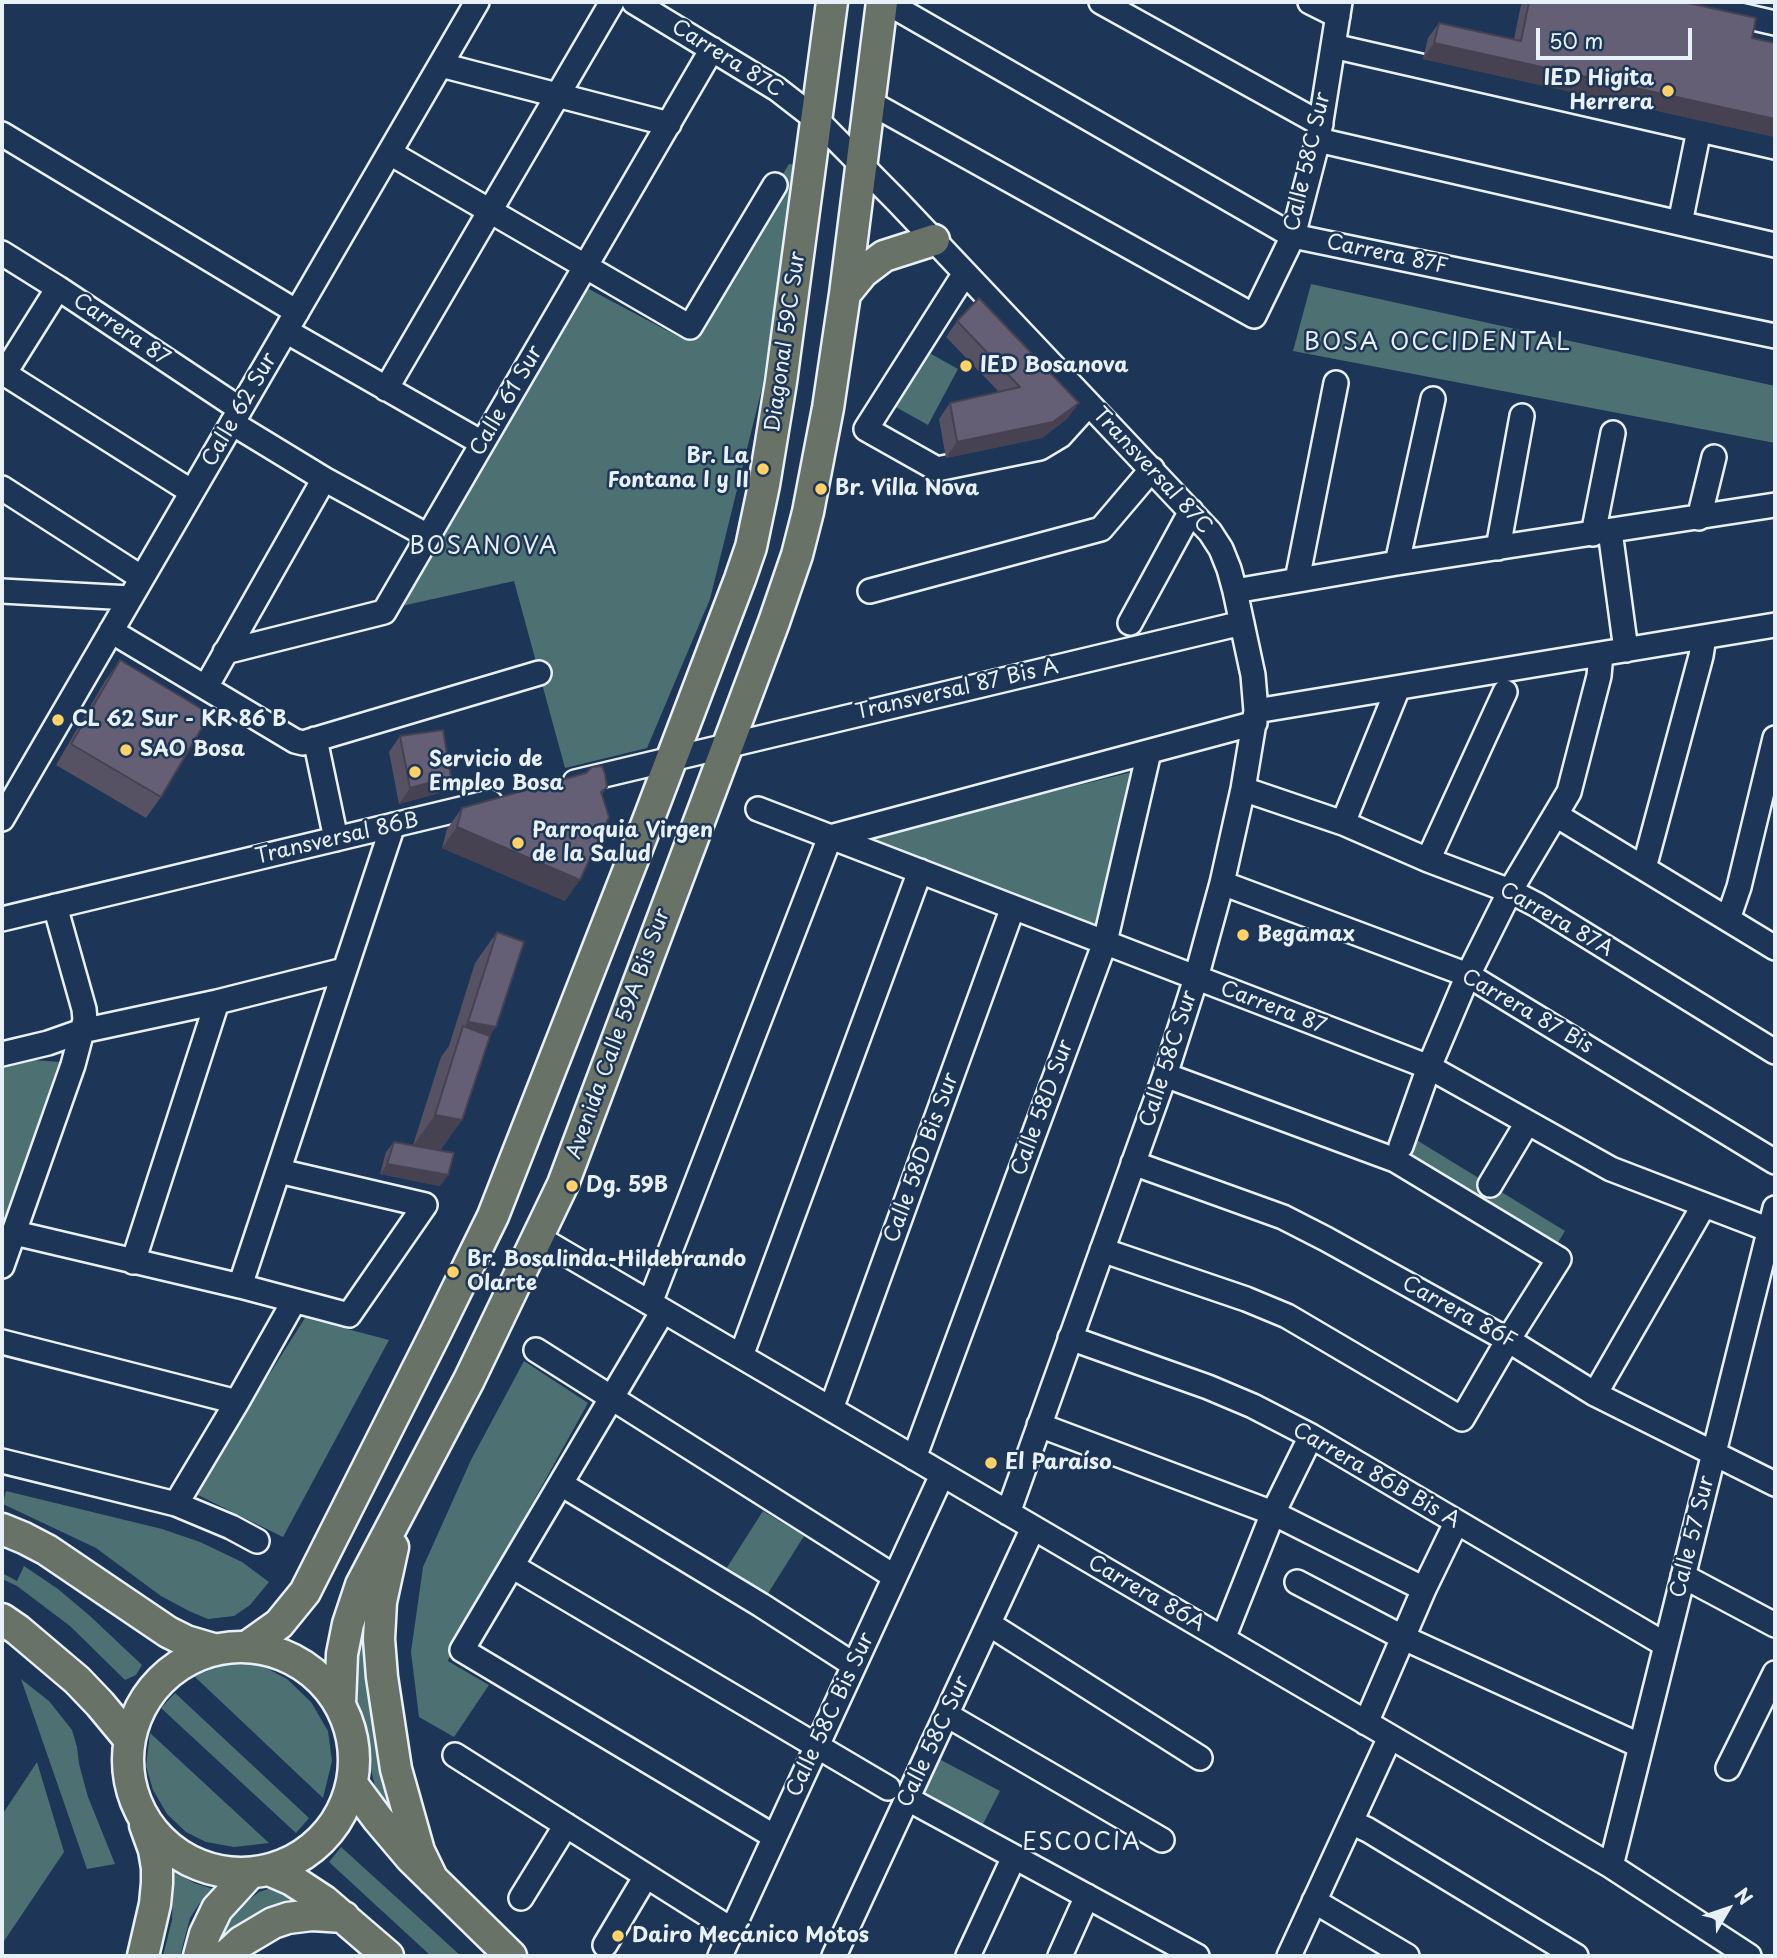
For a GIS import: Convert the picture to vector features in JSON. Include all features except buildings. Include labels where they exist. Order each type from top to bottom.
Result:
[{"type":"main road","name":"Diagonal 59C Sur","points":[[671,759],[740,579],[759,513],[781,382],[832,2]]},
{"type":"main road","points":[[727,744],[774,622],[797,555],[808,512],[828,408],[845,294],[884,2]]},
{"type":"main road","points":[[845,294],[863,272],[884,256],[934,240]]},
{"type":"main road","name":"Avenida Calle 59A Bis Sur","points":[[340,1704],[342,1654],[348,1624],[361,1585],[469,1380],[564,1184],[727,744]]},
{"type":"main road","points":[[248,1646],[279,1624],[305,1592],[477,1249],[507,1180],[671,759]]},
{"type":"main road","points":[[405,1503],[381,1602],[380,1651],[386,1712],[396,1769],[419,1851],[433,1881]]},
{"type":"main road","points":[[2,1529],[47,1550],[169,1632],[186,1641],[213,1649]]},
{"type":"main road","points":[[2,1619],[77,1680],[129,1739]]},
{"type":"main road","points":[[142,1814],[157,1836],[176,1853],[199,1866],[224,1872],[260,1872],[303,1856],[325,1837],[342,1812],[352,1784],[355,1757],[353,1743],[340,1704],[329,1688],[301,1664],[267,1649],[248,1646],[213,1649],[189,1659],[168,1672],[152,1689],[139,1708],[129,1739],[127,1759],[134,1797],[154,1850],[157,1868],[155,1904],[143,1956]]},
{"type":"main road","points":[[352,1784],[396,1841],[433,1881],[511,1956]]},
{"type":"main road","points":[[260,1872],[307,1890],[344,1917],[388,1956]]},
{"type":"main road","points":[[199,1956],[205,1934],[217,1909],[260,1872]]},
{"type":"main road","points":[[226,1956],[241,1942],[288,1918],[312,1915],[344,1917]]},
{"type":"street","name":"Calle 62 Sur","points":[[2,819],[477,2]]},
{"type":"street","points":[[386,389],[612,2]]},
{"type":"street","name":"Carrera 87C","points":[[634,2],[789,97],[817,120]]},
{"type":"street","name":"Carrera 87F","points":[[884,2],[1293,236],[1775,336]]},
{"type":"street","points":[[1101,2],[1319,132],[1775,246]]},
{"type":"street","points":[[1310,2],[1339,9]]},
{"type":"street","points":[[1684,2],[1775,23]]},
{"type":"street","name":"Calle 58C Sur","points":[[869,102],[1254,316],[1293,236],[1319,132],[1339,9]]},
{"type":"street","points":[[1333,46],[1775,147]]},
{"type":"street","name":"Calle 61 Sur","points":[[225,652],[384,612],[712,49]]},
{"type":"street","points":[[440,65],[669,124]]},
{"type":"street","name":"Transversal 87C","points":[[817,120],[862,164],[1210,532],[1229,569],[1235,591]]},
{"type":"street","points":[[1679,223],[1699,130]]},
{"type":"street","points":[[2,134],[292,321],[386,389],[482,443]]},
{"type":"street","points":[[390,153],[690,327],[775,185]]},
{"type":"street","name":"Carrera 87","points":[[2,253],[58,288],[324,479],[428,536]]},
{"type":"street","points":[[965,273],[866,429],[937,469],[1040,447],[1060,436],[1089,404]]},
{"type":"street","points":[[58,288],[3,373],[192,492]]},
{"type":"street","points":[[1297,580],[1336,383]]},
{"type":"street","points":[[1397,562],[1433,399]]},
{"type":"street","points":[[1497,548],[1522,416]]},
{"type":"street","points":[[1613,433],[1602,533],[1626,650]]},
{"type":"street","points":[[1699,518],[1714,457]]},
{"type":"street","points":[[870,591],[1101,529],[1152,470]]},
{"type":"street","points":[[205,687],[324,479]]},
{"type":"street","points":[[2,488],[136,588]]},
{"type":"street","points":[[1235,591],[1397,562],[1775,505]]},
{"type":"street","points":[[1130,623],[1191,511]]},
{"type":"street","points":[[2,591],[136,588]]},
{"type":"street","name":"Calle 58C Sur","points":[[1007,1513],[1165,1075],[1196,978],[1222,883],[1256,717],[1253,675],[1235,591]]},
{"type":"street","name":"Transversal 87 Bis A","points":[[671,759],[1242,623]]},
{"type":"street","points":[[775,1837],[462,1650],[611,1398],[656,1307],[830,837],[1149,752],[1256,717],[1398,688],[1775,625]]},
{"type":"street","points":[[111,631],[295,741],[303,743],[539,673]]},
{"type":"street","points":[[1644,868],[1704,637]]},
{"type":"street","points":[[1401,1146],[1429,1067],[1468,975],[1510,891],[1569,792],[1599,676],[1601,654]]},
{"type":"street","points":[[1343,823],[1398,688]]},
{"type":"street","points":[[1428,860],[1505,692]]},
{"type":"street","points":[[1728,919],[1739,887],[1775,738]]},
{"type":"street","points":[[315,739],[336,839]]},
{"type":"street","name":"Calle 58D Sur","points":[[914,1458],[1105,942],[1149,752]]},
{"type":"street","points":[[555,786],[671,759]]},
{"type":"street","name":"Carrera 87A","points":[[1243,789],[1343,823],[1428,860],[1510,891],[1775,1052]]},
{"type":"street","name":"Transversal 86B","points":[[2,919],[515,796]]},
{"type":"street","name":"Carrera 87","points":[[758,809],[1429,1067],[1611,1169],[1704,1205],[1773,1223]]},
{"type":"street","points":[[1556,815],[1775,948]]},
{"type":"street","points":[[240,1286],[393,825]]},
{"type":"street","points":[[740,1356],[920,871]]},
{"type":"street","name":"Carrera 87 Bis","points":[[1222,883],[1468,975],[1775,1162]]},
{"type":"street","points":[[2,1266],[73,1065],[85,1020],[85,1009],[55,906]]},
{"type":"street","name":"Calle 58D Bis Sur","points":[[831,1409],[1013,907]]},
{"type":"street","points":[[2,1054],[48,1043],[82,1031],[218,1002],[344,970]]},
{"type":"street","points":[[133,1262],[218,1002]]},
{"type":"street","points":[[1102,1250],[1246,1299],[1287,1316],[1462,1419],[1559,1259],[1395,1160],[1165,1075]]},
{"type":"street","points":[[1490,1185],[1527,1123]]},
{"type":"street","name":"Carrera 86F","points":[[1133,1163],[1283,1217],[1508,1340],[1595,1394],[1775,1484]]},
{"type":"street","points":[[15,1233],[240,1286],[349,1315],[425,1205],[279,1171]]},
{"type":"street","points":[[1595,1394],[1704,1205]]},
{"type":"street","name":"Calle 57 Sur","points":[[1611,1866],[1773,1223]]},
{"type":"street","name":"Carrera 86A","points":[[539,1238],[1611,1866],[1749,1956]]},
{"type":"street","points":[[176,1504],[294,1301]]},
{"type":"street","name":"Carrera 86B Bis A","points":[[1070,1338],[1208,1387],[1311,1436],[1666,1645]]},
{"type":"street","points":[[2,1342],[237,1402]]},
{"type":"street","points":[[536,1350],[895,1577]]},
{"type":"street","points":[[1039,1425],[1273,1513],[1424,1588]]},
{"type":"street","points":[[1223,1639],[1273,1513],[1311,1436]]},
{"type":"street","points":[[2,1461],[176,1504],[219,1521],[257,1541]]},
{"type":"street","name":"Calle 58C Bis Sur","points":[[720,1956],[942,1475]]},
{"type":"street","points":[[561,1483],[854,1665]]},
{"type":"street","points":[[1366,1723],[1424,1588],[1456,1523]]},
{"type":"street","name":"Calle 58C Sur","points":[[834,1956],[898,1794],[947,1715],[1033,1528]]},
{"type":"street","points":[[512,1566],[898,1794],[1087,1896],[1155,1946],[1197,1956]]},
{"type":"street","points":[[1683,1576],[1775,1625]]},
{"type":"street","points":[[1297,1582],[1404,1637],[1641,1746]]},
{"type":"street","points":[[989,1624],[1200,1758]]},
{"type":"street","points":[[1728,1768],[1775,1673]]},
{"type":"street","points":[[947,1715],[1162,1840]]},
{"type":"street","points":[[1289,1956],[1390,1737]]},
{"type":"street","points":[[455,1755],[732,1930]]},
{"type":"street","points":[[1351,1822],[1576,1956]]},
{"type":"street","points":[[521,1898],[566,1825]]},
{"type":"street","points":[[968,1956],[1014,1857]]},
{"type":"street","points":[[605,1945],[646,1876]]},
{"type":"street","points":[[1060,1956],[1087,1896]]},
{"type":"street","points":[[1314,1901],[1407,1956]]},
{"type":"green space","points":[[789,164],[796,165],[762,388],[710,599],[647,748],[565,768],[514,581],[397,607],[585,287],[683,339]]},
{"type":"green space","points":[[1311,284],[1775,386],[1775,443],[1293,351]]},
{"type":"green space","points":[[924,350],[958,369],[928,425],[894,406]]},
{"type":"green space","points":[[1136,771],[1103,934],[859,840]]},
{"type":"green space","points":[[33,1060],[59,1062],[2,1227],[2,1066]]},
{"type":"green space","points":[[1415,1139],[1565,1231],[1554,1249],[1404,1156]]},
{"type":"green space","points":[[305,1318],[389,1340],[283,1537],[194,1493]]},
{"type":"green space","points":[[524,1361],[588,1403],[460,1633],[448,1661],[489,1685],[454,1737],[419,1717],[411,1652],[423,1567],[471,1460]]},
{"type":"green space","points":[[6,1491],[162,1529],[200,1542],[242,1562],[269,1582],[250,1605],[234,1616],[208,1619],[161,1596],[96,1548],[3,1504]]},
{"type":"green space","points":[[763,1511],[804,1536],[767,1595],[726,1569]]},
{"type":"green space","points":[[24,1566],[58,1589],[142,1665],[136,1675],[125,1680],[70,1626],[17,1586],[2,1579],[2,1573],[17,1581]]},
{"type":"green space","points":[[364,1625],[368,1683],[404,1834],[377,1796],[355,1697],[356,1661]]},
{"type":"green space","points":[[257,1663],[287,1679],[311,1702],[328,1731],[332,1761],[323,1798],[194,1676],[222,1666]]},
{"type":"green space","points":[[21,1679],[49,1701],[72,1730],[88,1797],[115,1864],[87,1869]]},
{"type":"green space","points":[[175,1693],[309,1818],[296,1833],[161,1708]]},
{"type":"green space","points":[[150,1733],[269,1843],[234,1847],[206,1842],[186,1832],[167,1814],[153,1790],[146,1766]]},
{"type":"green space","points":[[937,1758],[1000,1791],[982,1826],[919,1793]]},
{"type":"green space","points":[[37,1762],[64,1852],[2,1944],[2,1815]]},
{"type":"green space","points":[[341,1847],[461,1956],[431,1956],[329,1862]]},
{"type":"green space","points":[[174,1871],[194,1883],[213,1889],[190,1918],[180,1956],[163,1956],[172,1920]]},
{"type":"green space","points":[[277,1886],[317,1907],[210,1956],[229,1915],[259,1892]]},
{"type":"place","name":"IED Higita Herrera","points":[[1668,91]]},
{"type":"place","name":"IED Bosanova","points":[[966,366]]},
{"type":"place","name":"Br. La Fontana I y II","points":[[763,469]]},
{"type":"place","name":"Br. Villa Nova","points":[[821,489]]},
{"type":"place","name":"CL 62 Sur - KR 86 B","points":[[58,720]]},
{"type":"place","name":"SAO Bosa","points":[[126,750]]},
{"type":"place","name":"Servicio de Empleo Bosa","points":[[415,772]]},
{"type":"place","name":"Parroquia Virgen de la Salud","points":[[518,843]]},
{"type":"place","name":"Begamax","points":[[1243,935]]},
{"type":"place","name":"Dg. 59B","points":[[572,1186]]},
{"type":"place","name":"Br. Bosalinda-Hildebrando Olarte","points":[[453,1272]]},
{"type":"place","name":"El Paraíso","points":[[991,1463]]},
{"type":"place","name":"Dairo Mecánico Motos","points":[[618,1936]]},
{"type":"district","name":"BOSA OCCIDENTAL","points":[[1438,343]]},
{"type":"district","name":"BOSANOVA","points":[[484,548]]},
{"type":"district","name":"ESCOCIA","points":[[1082,1844]]}]
